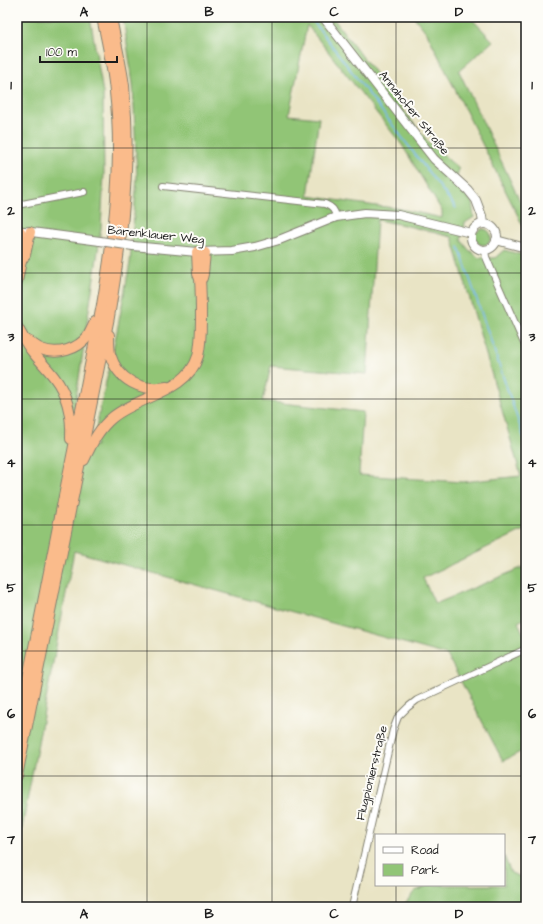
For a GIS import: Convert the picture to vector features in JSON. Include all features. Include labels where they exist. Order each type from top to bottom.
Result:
[{"type":"highway","points":[[17,733],[110,262],[118,168],[118,128],[115,91],[102,17]]},
{"type":"highway","points":[[17,776],[109,317],[118,264],[124,215],[127,169],[126,128],[124,86],[111,17]]},
{"type":"highway","points":[[17,281],[21,260],[19,253],[22,231]]},
{"type":"highway","points":[[77,478],[96,436],[113,417],[124,410],[165,391],[185,377],[193,367],[198,357],[201,343],[200,279],[203,274],[201,252]]},
{"type":"highway","points":[[19,330],[29,342],[41,349],[54,352],[66,351],[78,345],[87,337],[94,326],[102,305]]},
{"type":"highway","points":[[109,317],[110,354],[115,367],[122,375],[130,382],[148,388],[162,388],[173,385]]},
{"type":"highway","points":[[19,330],[32,351],[55,378],[67,403],[71,428],[70,465]]},
{"type":"street","name":"Annahofer Straße","points":[[323,17],[434,159],[468,190],[476,200],[482,216],[483,224]]},
{"type":"street","points":[[163,186],[325,204],[334,210],[336,217]]},
{"type":"street","points":[[17,205],[84,192]]},
{"type":"street","name":"Bärenklauer Weg","points":[[22,231],[133,246],[201,252],[255,247],[279,240],[336,217],[365,213],[398,215],[472,233]]},
{"type":"street","points":[[483,224],[494,228],[497,233],[493,246],[485,250],[474,245],[471,240],[475,227],[483,224]]},
{"type":"street","points":[[496,240],[526,248]]},
{"type":"street","points":[[485,250],[486,257],[526,348]]},
{"type":"street","name":"Flugpionierstraße","points":[[352,907],[393,730],[398,717],[417,700],[526,649]]},
{"type":"green space","points":[[17,17],[90,17],[103,93],[104,174],[101,228],[75,404],[66,440],[96,446],[97,423],[130,263],[137,178],[133,84],[123,17],[332,17],[428,142],[459,169],[455,182],[472,202],[474,217],[465,223],[461,240],[469,250],[479,258],[495,258],[504,250],[526,256],[526,529],[423,578],[435,604],[526,566],[526,618],[518,622],[526,639],[526,749],[503,761],[447,655],[74,551],[19,844],[17,863]],"holes":[[[307,25],[402,145],[442,211],[442,218],[396,208],[308,196],[319,118],[289,115]],[[377,220],[452,237],[521,476],[462,482],[359,475],[363,412],[263,401],[271,366],[367,374]]]},
{"type":"green space","points":[[414,17],[470,17],[493,41],[459,71],[526,214],[526,232],[427,33]]},
{"type":"green space","points":[[483,229],[490,234],[491,237],[486,244],[483,245],[476,240],[475,237],[480,230]]},
{"type":"green space","points":[[505,858],[511,873],[526,879],[526,907],[402,907],[415,891],[428,886],[505,886]]},
{"type":"waterway","points":[[310,17],[456,208]]},
{"type":"waterway","points":[[459,247],[526,444]]}]
